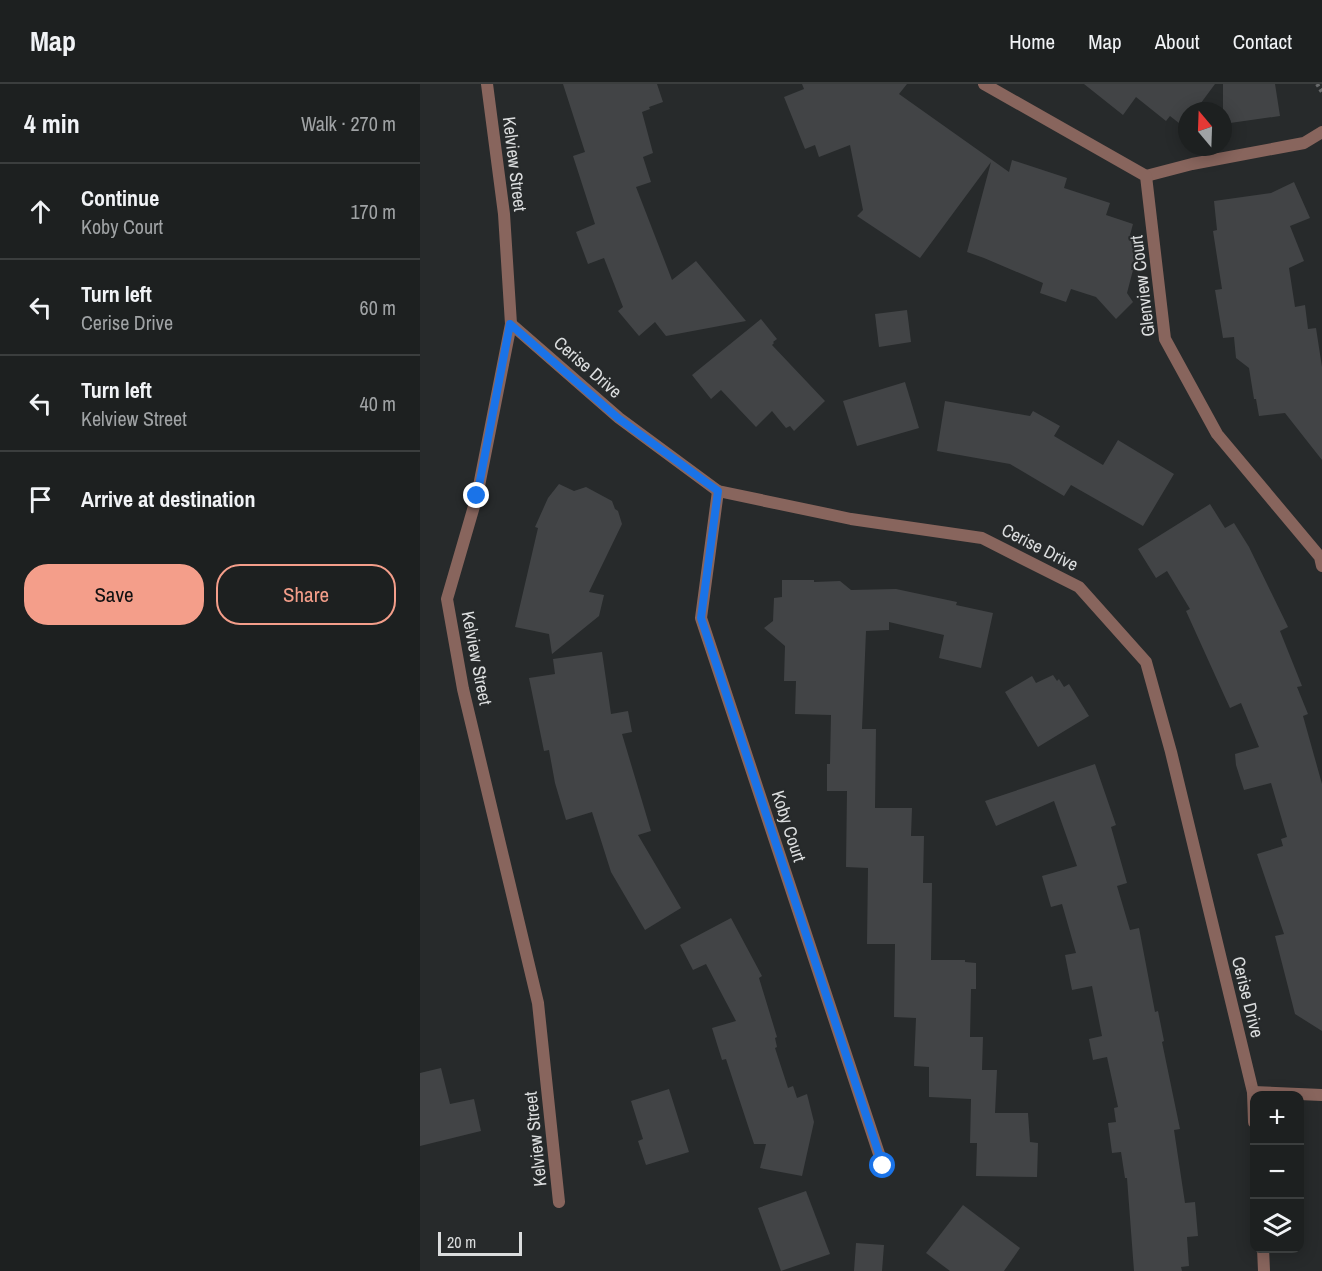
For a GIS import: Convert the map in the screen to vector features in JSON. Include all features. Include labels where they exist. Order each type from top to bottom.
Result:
[{"type":"street","name":"Kelview Street","points":[[487,84],[504,214],[510,324],[477,496],[447,599],[463,689],[538,1003],[559,1202]]},
{"type":"street","points":[[984,84],[1146,176],[1192,164],[1304,143],[1322,132]]},
{"type":"street","name":"Glenview Court","points":[[1146,176],[1165,339],[1216,434],[1320,557],[1322,566]]},
{"type":"street","name":"Cerise Drive","points":[[510,324],[618,418],[718,491],[851,519],[982,538],[1078,587],[1094,603],[1146,662],[1171,752],[1252,1091]]},
{"type":"street","name":"Koby Court","points":[[718,491],[701,618],[883,1166]]},
{"type":"street","points":[[1304,1094],[1322,1095]]},
{"type":"street","points":[[1263,1253],[1264,1271]]},
{"type":"path","points":[[1317,84],[1322,92]]},
{"type":"building","points":[[563,84],[657,84],[663,102],[642,112],[653,153],[643,157],[651,182],[636,187],[672,280],[696,261],[746,321],[666,336],[655,322],[639,336],[618,311],[623,307],[604,258],[588,264],[576,232],[595,224],[573,156],[585,152]]},
{"type":"building","points":[[802,84],[907,84],[899,94],[1009,172],[1012,160],[1067,178],[1064,188],[1110,203],[1106,215],[1133,224],[1130,235],[1141,238],[1127,293],[1133,302],[1116,319],[1096,297],[1071,289],[1066,302],[1040,293],[1043,283],[967,252],[991,162],[920,258],[857,216],[863,210],[850,145],[819,157],[815,145],[805,149],[784,97],[804,89]]},
{"type":"building","points":[[1084,84],[1215,84],[1202,102],[1178,102],[1178,122],[1170,116],[1166,121],[1136,97],[1123,115]]},
{"type":"building","points":[[1223,84],[1275,84],[1280,116],[1232,123],[1232,102],[1223,102]]},
{"type":"building","points":[[1294,182],[1310,218],[1290,226],[1304,261],[1289,268],[1295,307],[1305,305],[1308,329],[1316,328],[1322,367],[1322,460],[1285,413],[1259,416],[1249,368],[1236,358],[1234,337],[1223,338],[1215,290],[1222,289],[1213,231],[1217,230],[1214,201],[1271,193]]},
{"type":"building","points":[[907,310],[911,342],[879,347],[875,314]]},
{"type":"building","points":[[761,319],[777,339],[772,345],[825,401],[794,431],[790,426],[786,428],[772,411],[756,427],[721,390],[711,399],[692,375]]},
{"type":"building","points":[[905,382],[919,428],[857,446],[843,401]]},
{"type":"building","points":[[945,401],[1030,416],[1033,411],[1060,426],[1054,436],[1103,465],[1118,440],[1174,474],[1143,526],[1071,485],[1064,496],[1010,464],[937,451]]},
{"type":"building","points":[[559,484],[574,491],[586,487],[612,501],[622,524],[589,592],[604,595],[599,616],[552,654],[549,634],[515,627],[538,528],[535,527],[548,498]]},
{"type":"building","points":[[1210,504],[1225,528],[1234,523],[1249,547],[1288,627],[1280,631],[1302,686],[1297,687],[1308,714],[1303,716],[1322,784],[1322,1031],[1295,1014],[1275,936],[1284,934],[1257,854],[1283,846],[1281,839],[1287,837],[1271,783],[1244,790],[1236,765],[1235,754],[1259,747],[1241,703],[1230,708],[1186,611],[1190,609],[1167,571],[1156,578],[1138,549]]},
{"type":"building","points":[[782,580],[840,581],[851,590],[896,589],[957,602],[956,605],[993,613],[981,668],[939,658],[944,635],[889,622],[889,630],[866,631],[862,729],[876,729],[875,808],[912,808],[911,836],[924,836],[923,883],[932,883],[931,960],[965,960],[965,962],[976,963],[976,989],[971,989],[970,1037],[983,1037],[982,1070],[997,1070],[995,1113],[1028,1113],[1030,1142],[1038,1143],[1037,1177],[976,1176],[977,1143],[970,1143],[971,1099],[929,1097],[929,1067],[914,1066],[916,1018],[894,1017],[895,944],[867,944],[868,868],[846,867],[847,791],[827,791],[831,715],[795,714],[796,681],[784,681],[785,646],[764,628],[773,621],[774,598],[782,597]]},
{"type":"building","points":[[602,652],[611,714],[628,711],[632,732],[622,734],[651,831],[638,835],[681,908],[645,930],[611,872],[592,812],[566,820],[555,783],[549,750],[544,751],[529,678],[555,674],[553,659]]},
{"type":"building","points":[[1053,675],[1064,687],[1069,684],[1089,716],[1038,747],[1005,692],[1032,676],[1036,683]]},
{"type":"building","points":[[1095,764],[1116,825],[1111,827],[1127,883],[1117,886],[1130,930],[1139,928],[1155,1012],[1158,1011],[1180,1129],[1174,1130],[1185,1203],[1195,1202],[1198,1236],[1187,1237],[1189,1266],[1181,1267],[1182,1271],[1134,1271],[1127,1178],[1125,1178],[1121,1152],[1112,1153],[1108,1123],[1116,1122],[1114,1108],[1118,1107],[1107,1057],[1093,1060],[1089,1039],[1102,1036],[1092,986],[1072,990],[1065,955],[1076,953],[1062,904],[1051,907],[1042,876],[1077,866],[1054,801],[996,826],[985,801]]},
{"type":"building","points":[[731,918],[762,976],[759,978],[777,1037],[775,1048],[788,1088],[793,1086],[797,1098],[807,1094],[814,1122],[802,1176],[760,1168],[766,1144],[754,1144],[726,1059],[722,1060],[712,1028],[736,1021],[706,964],[693,970],[680,945]]},
{"type":"building","points":[[441,1068],[450,1104],[474,1099],[481,1131],[420,1146],[420,1073]]},
{"type":"building","points":[[669,1089],[689,1152],[646,1165],[638,1141],[643,1139],[631,1101]]},
{"type":"building","points":[[806,1191],[830,1254],[781,1271],[758,1208]]},
{"type":"building","points":[[963,1205],[1020,1248],[1004,1271],[950,1271],[926,1253]]},
{"type":"building","points":[[856,1243],[884,1245],[882,1271],[854,1271]]},
{"type":"route","points":[[477,496],[510,324],[618,418],[718,491],[701,618],[883,1166]]}]
